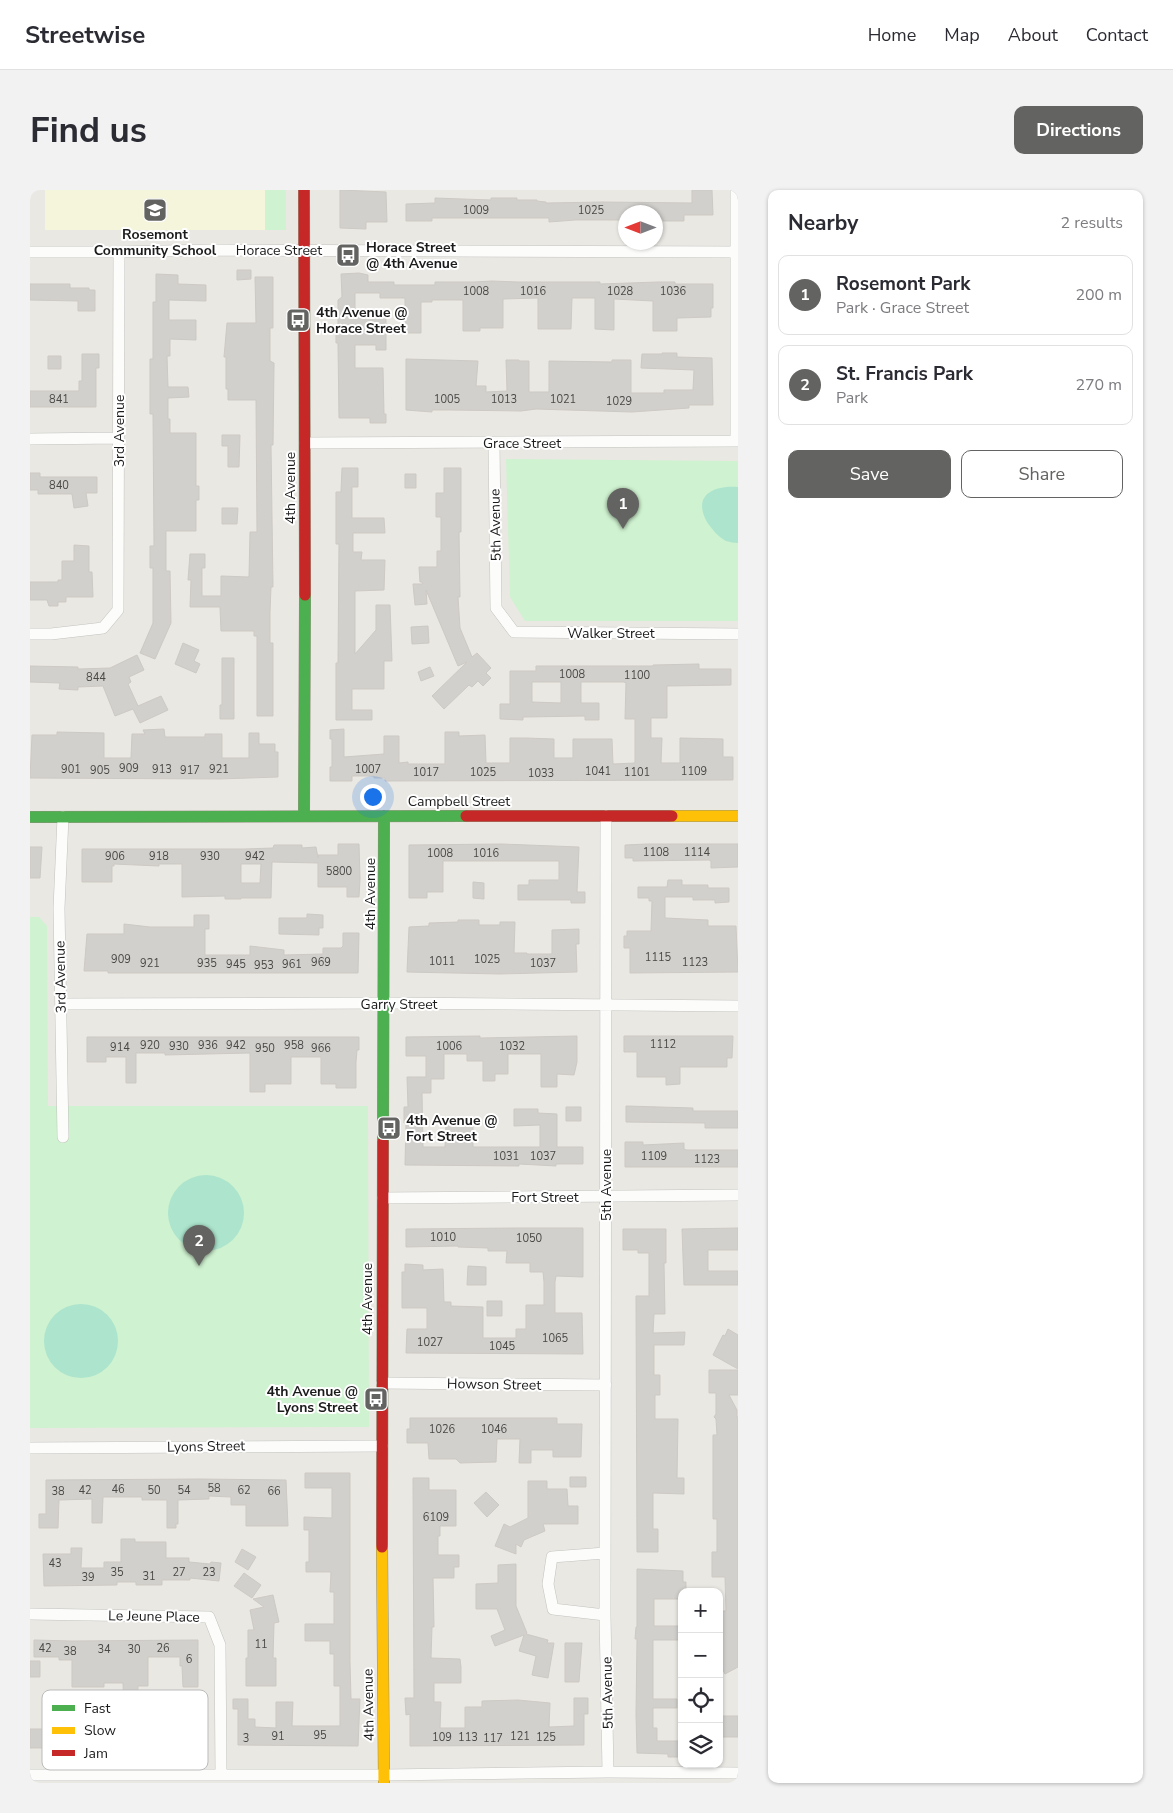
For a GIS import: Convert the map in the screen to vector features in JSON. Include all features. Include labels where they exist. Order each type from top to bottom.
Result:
[{"type":"street","name":"4th Avenue","points":[[304,190],[304,816]]},
{"type":"street","points":[[736,190],[737,441]]},
{"type":"street","name":"Horace Street","points":[[30,252],[303,250],[737,252]]},
{"type":"street","name":"3rd Avenue","points":[[30,634],[51,634],[103,628],[118,610],[119,252]]},
{"type":"street","points":[[30,439],[119,438]]},
{"type":"street","name":"Grace Street","points":[[305,443],[402,441],[494,443],[737,441]]},
{"type":"street","name":"5th Avenue","points":[[494,443],[496,608]]},
{"type":"street","name":"Walker Street","points":[[496,608],[514,632],[738,634]]},
{"type":"street","name":"4th Avenue","points":[[384,816],[382,1383],[384,1779]]},
{"type":"street","name":"5th Avenue","points":[[606,816],[606,1615],[608,1772]]},
{"type":"street","name":"Campbell Street","points":[[30,817],[738,816]]},
{"type":"street","name":"3rd Avenue","points":[[63,817],[59,908],[63,1138]]},
{"type":"street","name":"Garry Street","points":[[60,1004],[738,1006]]},
{"type":"street","name":"Fort Street","points":[[383,1198],[738,1195]]},
{"type":"street","name":"Howson Street","points":[[382,1383],[606,1385]]},
{"type":"street","name":"Lyons Street","points":[[30,1448],[382,1446]]},
{"type":"street","points":[[606,1553],[552,1557],[548,1584],[553,1609],[606,1615]]},
{"type":"street","name":"Le Jeune Place","points":[[30,1614],[209,1617],[220,1645],[221,1774]]},
{"type":"street","points":[[30,1775],[221,1774],[384,1779],[608,1772],[738,1773]]},
{"type":"shaded area","name":"Rosemont Community School","points":[[45,190],[265,190],[265,230],[45,230]]},
{"type":"green space","points":[[265,190],[286,190],[286,230],[265,230]]},
{"type":"green space","points":[[506,459],[738,461],[738,621],[525,621],[510,597]]},
{"type":"green space","points":[[738,487],[738,543],[734,543],[726,541],[715,533],[707,522],[702,505],[708,494],[714,490]]},
{"type":"green space","points":[[30,917],[39,917],[47,926],[48,1106],[368,1106],[369,1427],[30,1428]]},
{"type":"green space","points":[[199,1175],[213,1175],[227,1181],[238,1192],[244,1206],[241,1228],[233,1240],[213,1251],[199,1251],[185,1245],[174,1234],[168,1220],[168,1206],[174,1192],[185,1181]]},
{"type":"green space","points":[[81,1304],[95,1307],[107,1315],[115,1327],[118,1341],[115,1355],[107,1367],[95,1375],[81,1378],[67,1375],[55,1367],[47,1355],[44,1341],[47,1327],[55,1315],[67,1307]]},
{"type":"building","points":[[340,190],[386,192],[387,222],[366,222],[366,229],[340,228]]},
{"type":"building","points":[[692,190],[712,190],[713,215],[684,215],[684,221],[663,221],[663,205],[618,205],[618,220],[549,222],[549,218],[432,218],[432,221],[406,221],[406,204],[435,203],[435,198],[491,200],[491,198],[517,198],[517,200],[537,200],[546,203],[692,203]]},
{"type":"building","points":[[237,270],[251,270],[251,279],[237,280]]},
{"type":"building","points":[[359,273],[368,275],[368,282],[394,282],[394,285],[435,285],[435,282],[492,281],[600,282],[600,284],[675,282],[675,284],[713,284],[713,308],[711,308],[711,317],[677,318],[677,331],[653,331],[653,301],[614,299],[614,330],[595,329],[595,298],[572,298],[571,329],[538,329],[538,298],[503,299],[503,328],[480,328],[480,331],[463,331],[463,300],[432,300],[432,302],[421,302],[421,333],[405,333],[405,298],[380,298],[380,293],[355,293],[355,316],[386,315],[386,350],[376,350],[376,345],[355,345],[355,368],[383,368],[384,414],[386,414],[386,423],[370,423],[370,418],[339,418],[336,326],[338,326],[338,300],[342,297],[341,274]]},
{"type":"building","points":[[156,274],[178,275],[178,284],[206,285],[206,301],[169,300],[169,320],[196,320],[196,340],[170,339],[170,356],[167,356],[168,387],[188,387],[189,397],[168,398],[168,419],[170,419],[170,433],[196,433],[196,486],[199,486],[199,500],[196,500],[196,531],[166,531],[166,571],[170,571],[171,623],[155,659],[140,653],[153,623],[153,568],[150,568],[150,546],[154,546],[153,414],[150,414],[150,359],[153,359],[153,302],[156,302]]},
{"type":"building","points":[[255,277],[273,277],[273,328],[270,328],[270,361],[274,363],[273,445],[271,445],[273,587],[271,587],[270,643],[273,643],[273,716],[257,716],[257,636],[254,636],[254,631],[221,631],[220,607],[190,607],[191,580],[188,580],[190,554],[205,554],[205,568],[202,568],[202,596],[221,596],[221,576],[249,577],[250,532],[257,532],[256,400],[228,400],[226,357],[224,357],[227,323],[256,323]]},
{"type":"building","points":[[30,284],[70,284],[70,288],[89,288],[89,290],[95,290],[95,311],[78,311],[78,301],[30,300]]},
{"type":"building","points":[[677,353],[677,357],[712,358],[713,405],[689,405],[689,408],[632,412],[536,409],[521,411],[432,410],[432,412],[406,410],[406,359],[478,361],[476,386],[486,386],[486,392],[507,391],[506,360],[529,361],[529,392],[549,392],[549,361],[612,362],[612,360],[631,360],[631,393],[664,393],[664,390],[693,390],[694,370],[641,368],[642,354]]},
{"type":"building","points":[[82,354],[99,354],[99,368],[96,368],[96,407],[30,407],[30,391],[79,391],[79,381],[82,381]]},
{"type":"building","points":[[48,356],[61,356],[61,369],[48,369]]},
{"type":"building","points":[[222,435],[240,435],[239,467],[228,467],[228,446],[222,446]]},
{"type":"building","points":[[342,468],[358,468],[358,487],[352,487],[352,518],[384,518],[385,533],[353,533],[353,552],[362,552],[361,560],[385,560],[384,590],[355,591],[355,654],[376,630],[376,605],[390,605],[392,661],[384,661],[384,689],[352,689],[352,710],[372,710],[372,720],[336,720],[339,544],[336,544],[336,492],[341,492]]},
{"type":"building","points":[[444,468],[461,468],[461,532],[459,532],[460,597],[458,597],[460,628],[472,657],[477,653],[491,668],[486,673],[491,678],[483,686],[478,681],[472,687],[469,685],[444,709],[432,696],[467,662],[458,666],[426,590],[427,604],[415,605],[413,584],[423,584],[420,582],[419,567],[437,567],[437,551],[441,551],[441,517],[436,517],[436,493],[444,493]]},
{"type":"building","points":[[30,473],[40,473],[40,477],[97,477],[97,493],[86,493],[88,506],[74,508],[72,494],[38,494],[38,490],[30,490]]},
{"type":"building","points":[[405,474],[416,474],[416,488],[405,488]]},
{"type":"building","points":[[222,508],[238,508],[237,524],[222,524]]},
{"type":"building","points":[[74,545],[89,546],[89,572],[92,572],[93,597],[66,597],[66,602],[58,602],[58,606],[49,606],[47,600],[30,600],[30,582],[58,582],[58,580],[62,580],[62,561],[74,561]]},
{"type":"building","points":[[428,626],[429,643],[412,644],[411,627]]},
{"type":"building","points":[[183,643],[199,650],[194,661],[200,664],[196,673],[175,664]]},
{"type":"building","points":[[137,655],[144,670],[129,677],[131,682],[128,684],[138,706],[161,696],[168,710],[140,723],[133,709],[115,716],[103,686],[78,687],[78,690],[59,689],[60,683],[30,682],[30,666],[78,667],[78,669],[110,668]]},
{"type":"building","points":[[222,658],[234,658],[234,719],[220,719],[220,705],[222,705]]},
{"type":"building","points":[[699,664],[699,669],[731,669],[731,685],[667,686],[667,718],[651,718],[651,738],[662,738],[661,763],[680,763],[680,738],[723,739],[723,757],[733,757],[733,780],[385,781],[385,778],[374,778],[374,776],[352,776],[352,781],[330,781],[332,739],[330,739],[330,730],[344,729],[344,757],[384,754],[384,736],[399,736],[399,763],[445,764],[445,732],[459,732],[459,736],[485,735],[486,763],[510,763],[510,738],[526,738],[554,739],[554,758],[573,758],[573,739],[612,739],[613,764],[635,763],[635,719],[625,719],[626,683],[624,682],[581,682],[581,703],[599,703],[599,720],[585,720],[585,716],[523,717],[523,720],[500,719],[500,704],[510,704],[510,671],[536,671],[536,666]],"holes":[[[532,682],[561,682],[561,703],[532,702]]]},
{"type":"building","points":[[430,667],[434,676],[421,681],[418,672]]},
{"type":"building","points":[[164,729],[165,737],[205,737],[205,734],[222,734],[222,758],[249,758],[249,733],[259,733],[259,744],[275,744],[275,752],[278,752],[278,777],[219,779],[30,778],[32,735],[57,735],[57,732],[104,733],[104,758],[131,758],[132,734],[145,734],[143,730]]},
{"type":"building","points":[[338,844],[359,844],[359,897],[347,897],[347,887],[318,887],[318,863],[272,862],[271,898],[225,899],[225,896],[182,897],[182,864],[159,864],[159,866],[114,864],[112,866],[112,882],[82,882],[82,849],[244,849],[273,848],[274,845],[302,845],[302,848],[316,847],[318,858],[318,855],[338,855]],"holes":[[[241,864],[261,864],[260,883],[241,883]]]},
{"type":"building","points":[[502,844],[579,847],[577,892],[585,892],[585,903],[571,903],[571,900],[518,900],[518,885],[529,885],[529,880],[559,880],[559,861],[443,861],[443,892],[427,892],[427,898],[409,898],[409,845]]},
{"type":"building","points":[[738,844],[738,867],[711,868],[711,861],[709,860],[633,861],[633,858],[625,858],[625,845]]},
{"type":"building","points":[[30,847],[42,847],[40,878],[30,878]]},
{"type":"building","points":[[668,880],[682,880],[682,885],[708,885],[708,888],[729,888],[729,902],[715,903],[715,900],[693,900],[693,897],[665,897],[665,918],[708,920],[708,926],[736,926],[738,972],[630,973],[630,948],[624,948],[624,936],[627,936],[627,931],[651,931],[652,901],[649,901],[649,898],[638,898],[638,887],[667,887]]},
{"type":"building","points":[[473,882],[484,883],[484,899],[473,898]]},
{"type":"building","points":[[307,914],[323,915],[323,928],[319,928],[319,935],[279,934],[279,918],[307,918]]},
{"type":"building","points":[[194,915],[209,915],[209,929],[205,929],[205,955],[250,955],[250,946],[284,950],[284,955],[323,954],[323,948],[341,948],[343,946],[343,933],[359,933],[358,973],[108,973],[108,971],[84,971],[87,934],[124,934],[124,924],[150,927],[194,927]]},
{"type":"building","points":[[458,920],[479,920],[479,925],[500,925],[500,922],[515,922],[514,953],[527,954],[552,954],[552,930],[579,929],[579,944],[576,944],[577,972],[500,974],[407,972],[409,927],[429,926],[429,923],[458,922]]},
{"type":"building","points":[[480,1036],[480,1038],[577,1036],[577,1062],[574,1075],[557,1074],[557,1087],[541,1087],[541,1054],[508,1054],[508,1074],[495,1074],[495,1081],[483,1081],[483,1061],[467,1061],[467,1054],[444,1054],[444,1079],[431,1079],[431,1093],[422,1093],[423,1147],[445,1147],[446,1124],[452,1123],[473,1124],[473,1147],[540,1147],[540,1125],[514,1126],[514,1109],[538,1109],[538,1113],[557,1114],[557,1147],[583,1147],[583,1164],[556,1164],[556,1166],[519,1164],[519,1166],[405,1165],[406,1123],[404,1123],[404,1107],[408,1107],[407,1077],[426,1077],[426,1056],[406,1056],[406,1037]]},
{"type":"building","points":[[624,1036],[733,1036],[732,1058],[727,1058],[727,1067],[680,1067],[680,1084],[666,1085],[666,1077],[637,1077],[637,1052],[624,1052]]},
{"type":"building","points":[[87,1037],[359,1037],[359,1050],[357,1050],[356,1062],[356,1088],[336,1088],[336,1084],[321,1084],[321,1057],[291,1057],[291,1084],[265,1084],[265,1092],[250,1092],[250,1053],[165,1055],[165,1053],[136,1053],[136,1083],[126,1083],[126,1057],[106,1057],[106,1062],[87,1062]]},
{"type":"building","points":[[626,1106],[693,1108],[693,1111],[738,1111],[738,1128],[705,1128],[705,1123],[626,1122]]},
{"type":"building","points":[[566,1107],[581,1107],[581,1121],[566,1121]]},
{"type":"building","points":[[625,1142],[643,1142],[643,1145],[684,1143],[684,1149],[686,1150],[738,1150],[738,1167],[625,1167]]},
{"type":"building","points":[[583,1228],[583,1277],[556,1276],[555,1313],[582,1313],[583,1354],[406,1353],[407,1329],[427,1329],[427,1308],[402,1308],[402,1272],[405,1272],[405,1264],[423,1265],[423,1270],[443,1269],[444,1302],[451,1302],[451,1306],[483,1307],[483,1338],[516,1338],[516,1329],[526,1329],[526,1305],[544,1305],[544,1282],[543,1272],[530,1272],[530,1263],[506,1263],[507,1251],[488,1251],[488,1248],[458,1246],[406,1247],[406,1229]]},
{"type":"building","points":[[738,1228],[738,1250],[708,1250],[708,1271],[738,1271],[738,1285],[684,1285],[682,1229]]},
{"type":"building","points":[[623,1229],[666,1229],[666,1263],[664,1263],[665,1314],[654,1314],[653,1333],[685,1332],[684,1345],[654,1345],[654,1375],[660,1375],[660,1395],[655,1395],[655,1419],[678,1419],[677,1478],[684,1478],[684,1494],[653,1493],[653,1529],[658,1529],[658,1552],[637,1552],[636,1296],[649,1296],[649,1253],[638,1253],[638,1250],[623,1250]]},
{"type":"building","points":[[468,1266],[486,1267],[486,1285],[467,1285]]},
{"type":"building","points":[[487,1301],[502,1301],[502,1316],[487,1316]]},
{"type":"building","points":[[728,1329],[738,1335],[738,1369],[713,1355]]},
{"type":"building","points":[[709,1370],[738,1370],[738,1395],[729,1395],[737,1410],[738,1417],[738,1667],[725,1674],[723,1670],[723,1611],[726,1611],[725,1577],[712,1577],[712,1552],[717,1552],[717,1519],[713,1519],[713,1435],[717,1435],[716,1419],[714,1417],[716,1414],[716,1393],[709,1393]]},
{"type":"building","points":[[410,1418],[557,1418],[557,1424],[582,1424],[581,1457],[553,1457],[553,1450],[531,1450],[531,1463],[519,1463],[520,1439],[497,1439],[496,1462],[460,1463],[456,1459],[429,1459],[428,1443],[407,1443],[407,1429],[410,1429]]},
{"type":"building","points":[[305,1473],[350,1473],[351,1699],[360,1699],[358,1746],[238,1745],[238,1709],[233,1709],[233,1699],[248,1699],[248,1719],[255,1719],[255,1727],[276,1728],[276,1702],[293,1702],[292,1726],[340,1726],[340,1686],[334,1686],[334,1654],[330,1654],[330,1641],[305,1641],[305,1624],[334,1624],[334,1592],[330,1592],[331,1572],[306,1572],[306,1562],[309,1562],[309,1530],[304,1530],[304,1517],[332,1518],[332,1488],[305,1488]]},
{"type":"building","points":[[570,1477],[586,1477],[586,1487],[570,1487]]},
{"type":"building","points":[[413,1478],[429,1478],[429,1490],[456,1490],[456,1526],[440,1526],[438,1555],[459,1555],[459,1567],[454,1567],[454,1578],[433,1578],[434,1627],[432,1627],[431,1658],[460,1659],[461,1683],[434,1683],[434,1702],[441,1702],[440,1728],[465,1728],[465,1707],[482,1707],[482,1701],[518,1700],[550,1703],[549,1727],[574,1726],[574,1698],[588,1698],[588,1714],[584,1714],[584,1745],[410,1746],[410,1714],[406,1715],[405,1698],[414,1698]]},
{"type":"building","points":[[46,1480],[286,1480],[288,1526],[246,1526],[246,1505],[231,1505],[231,1497],[209,1496],[209,1499],[178,1500],[178,1524],[176,1524],[176,1528],[167,1528],[167,1500],[142,1500],[142,1497],[103,1497],[102,1523],[92,1523],[92,1499],[59,1500],[58,1528],[39,1528],[39,1514],[46,1514]]},
{"type":"building","points":[[528,1481],[547,1481],[547,1489],[567,1489],[568,1506],[578,1506],[578,1524],[543,1524],[545,1531],[524,1540],[521,1547],[516,1544],[516,1554],[495,1546],[504,1524],[510,1527],[528,1518]]},
{"type":"building","points":[[486,1492],[499,1505],[487,1517],[474,1503]]},
{"type":"building","points":[[121,1539],[135,1539],[135,1542],[166,1542],[166,1558],[189,1558],[189,1562],[221,1563],[219,1581],[190,1578],[190,1580],[162,1580],[162,1585],[136,1585],[136,1582],[117,1582],[117,1585],[44,1586],[43,1554],[71,1554],[71,1548],[82,1548],[81,1568],[104,1568],[104,1562],[121,1562]]},
{"type":"building","points":[[242,1549],[256,1557],[248,1570],[235,1562]]},
{"type":"building","points":[[516,1564],[516,1606],[526,1634],[548,1640],[547,1643],[554,1643],[548,1678],[532,1675],[536,1656],[519,1651],[524,1635],[495,1646],[491,1636],[505,1630],[497,1609],[476,1609],[476,1584],[498,1583],[498,1565]]},
{"type":"building","points":[[637,1569],[683,1571],[683,1582],[686,1582],[686,1588],[678,1588],[678,1599],[654,1599],[654,1626],[678,1626],[678,1640],[653,1640],[653,1699],[677,1699],[677,1708],[653,1708],[653,1728],[657,1728],[657,1741],[678,1741],[678,1757],[668,1757],[668,1754],[637,1753],[637,1639],[635,1639],[637,1627]]},
{"type":"building","points":[[244,1573],[261,1585],[252,1598],[234,1586]]},
{"type":"building","points":[[273,1595],[279,1622],[274,1623],[273,1658],[276,1658],[276,1686],[246,1686],[248,1630],[254,1630],[250,1610],[264,1607],[253,1599]]},
{"type":"building","points":[[34,1640],[198,1640],[198,1687],[183,1687],[180,1657],[148,1657],[148,1686],[138,1686],[138,1690],[123,1690],[123,1683],[104,1683],[104,1687],[72,1687],[72,1660],[59,1660],[59,1657],[34,1657]]},
{"type":"building","points":[[565,1643],[582,1643],[579,1682],[565,1682]]},
{"type":"building","points":[[30,1661],[40,1661],[40,1677],[30,1677]]},
{"type":"building","points":[[723,1716],[738,1716],[738,1737],[723,1737]]},
{"type":"building","points":[[30,1729],[42,1729],[42,1748],[30,1748]]},
{"type":"traffic: fast","points":[[304,816],[305,595]]},
{"type":"traffic: fast","points":[[383,1142],[384,816]]},
{"type":"traffic: fast","points":[[30,817],[466,816]]},
{"type":"traffic: slow","points":[[672,816],[738,816]]},
{"type":"traffic: slow","points":[[382,1547],[384,1783]]},
{"type":"traffic: jam","points":[[304,190],[305,595]]},
{"type":"traffic: jam","points":[[466,816],[672,816]]},
{"type":"traffic: jam","points":[[382,1547],[383,1142]]},
{"type":"place","name":"Rosemont Community School","points":[[155,210]]},
{"type":"place","name":"Horace Street @ 4th Avenue","points":[[348,255]]},
{"type":"place","name":"4th Avenue @ Horace Street","points":[[298,320]]},
{"type":"place","name":"Rosemont Park","points":[[623,529]]},
{"type":"place","name":"4th Avenue @ Fort Street","points":[[389,1128]]},
{"type":"place","name":"St. Francis Park","points":[[199,1266]]},
{"type":"place","name":"4th Avenue @ Lyons Street","points":[[376,1399]]}]
